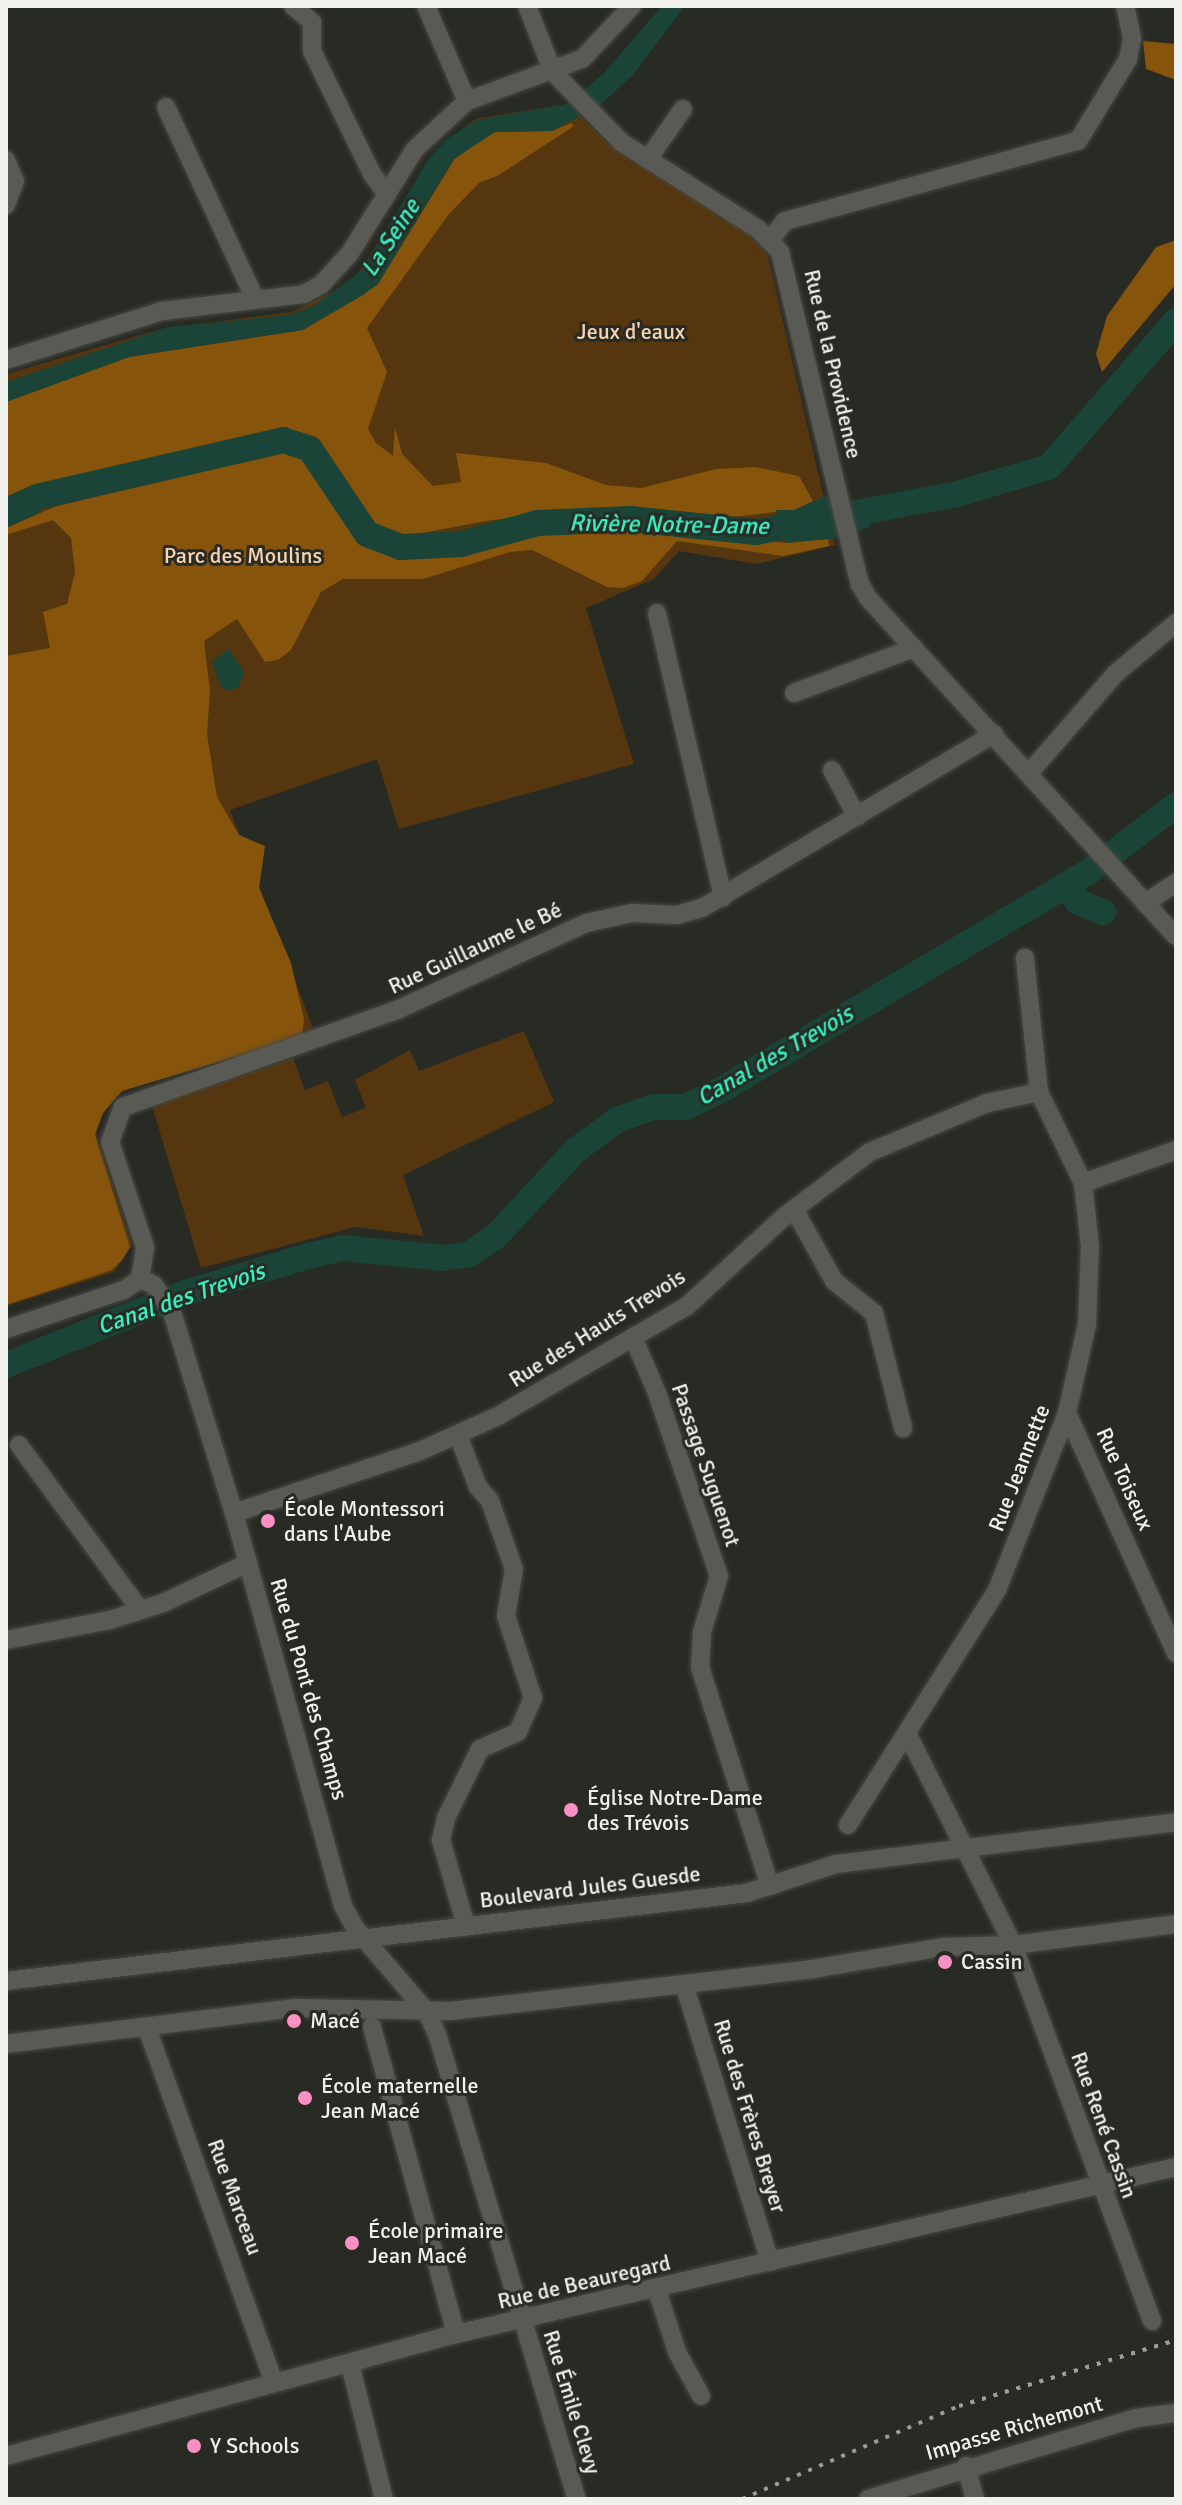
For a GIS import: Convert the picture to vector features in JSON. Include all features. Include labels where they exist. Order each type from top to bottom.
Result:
[{"type":"street","points":[[293,6],[312,22],[312,51],[372,174],[387,194]]},
{"type":"street","points":[[426,6],[467,101]]},
{"type":"street","points":[[527,6],[553,72],[621,142],[771,239],[785,221],[1078,141],[1128,59],[1132,38],[1125,6]]},
{"type":"street","points":[[6,360],[162,311],[304,294],[321,285],[350,253],[415,149],[467,101],[553,72],[598,48],[632,6]]},
{"type":"street","points":[[166,107],[255,299]]},
{"type":"street","points":[[648,159],[683,109]]},
{"type":"street","points":[[6,160],[15,181],[6,205]]},
{"type":"street","name":"Rue de la Providence","points":[[771,239],[786,268],[849,537],[868,598],[1030,772],[1089,842],[1176,936]]},
{"type":"street","points":[[657,613],[723,897]]},
{"type":"street","points":[[1030,772],[1116,673],[1176,623]]},
{"type":"street","points":[[794,693],[914,648]]},
{"type":"street","name":"Rue Guillaume le Bé","points":[[147,1282],[145,1247],[110,1142],[123,1107],[397,1010],[586,923],[632,913],[677,915],[723,897],[994,734]]},
{"type":"street","points":[[832,770],[857,817]]},
{"type":"street","points":[[1145,903],[1176,883]]},
{"type":"street","name":"Rue Jeannette","points":[[848,1825],[909,1737],[997,1590],[1067,1413],[1087,1324],[1090,1247],[1083,1183],[1039,1092],[1025,958]]},
{"type":"street","name":"Rue des Hauts Trevois","points":[[234,1513],[458,1435],[687,1306],[794,1209],[870,1152],[987,1103],[1039,1092]]},
{"type":"street","points":[[1083,1183],[1176,1150]]},
{"type":"street","points":[[794,1209],[834,1281],[874,1313],[903,1428]]},
{"type":"street","points":[[6,1329],[147,1282]]},
{"type":"street","name":"Rue du Pont des Champs","points":[[147,1282],[172,1312],[234,1513],[343,1906],[363,1938],[427,2012]]},
{"type":"street","name":"Passage Suguenot","points":[[633,1337],[657,1393],[719,1576],[702,1632],[700,1667],[770,1886]]},
{"type":"street","name":"Rue Toiseux","points":[[1067,1413],[1176,1653]]},
{"type":"street","points":[[458,1435],[478,1487],[490,1501],[514,1569],[506,1616],[533,1698],[518,1732],[480,1749],[446,1818],[441,1840],[466,1926]]},
{"type":"street","points":[[19,1445],[140,1610]]},
{"type":"street","points":[[6,1640],[140,1610],[248,1563]]},
{"type":"street","name":"Rue René Cassin","points":[[909,1737],[1013,1945],[1152,2321]]},
{"type":"street","name":"Boulevard Jules Guesde","points":[[6,1981],[770,1886],[836,1864],[1176,1822]]},
{"type":"street","points":[[6,2044],[297,2008],[427,2012],[684,1984],[944,1947],[1013,1945],[1176,1924]]},
{"type":"street","name":"Rue des Frères Breyer","points":[[684,1984],[770,2262]]},
{"type":"street","name":"Rue Émile Clevy","points":[[427,2012],[577,2499]]},
{"type":"street","points":[[372,2027],[456,2334]]},
{"type":"street","name":"Rue Marceau","points":[[147,2028],[274,2383]]},
{"type":"street","name":"Rue de Beauregard","points":[[6,2456],[456,2334],[657,2290],[1176,2167]]},
{"type":"street","points":[[657,2290],[677,2352],[701,2396]]},
{"type":"street","points":[[350,2364],[384,2499]]},
{"type":"street","name":"Impasse Richemont","points":[[868,2499],[966,2466],[1136,2418],[1176,2413]]},
{"type":"street","points":[[966,2466],[975,2499]]},
{"type":"green space","points":[[1143,41],[1176,44],[1176,80],[1146,69]]},
{"type":"green space","name":"Parc des Moulins","points":[[568,104],[610,145],[748,233],[767,253],[835,545],[757,564],[679,551],[654,579],[586,608],[634,764],[399,829],[377,759],[230,810],[315,1033],[115,1090],[95,1129],[132,1245],[114,1272],[6,1306],[6,374],[161,329],[291,312],[353,282],[436,151],[475,119]]},
{"type":"green space","points":[[571,123],[574,126],[499,175],[479,183],[449,214],[367,328],[387,372],[368,429],[376,443],[393,456],[395,427],[402,454],[433,486],[461,482],[456,453],[546,463],[606,485],[641,488],[716,469],[756,467],[799,476],[813,501],[794,510],[732,517],[577,512],[492,520],[395,538],[365,522],[333,468],[292,434],[253,438],[31,492],[6,503],[6,402],[129,357],[303,330],[378,284],[454,160],[476,142],[495,132],[552,131]]},
{"type":"green space","points":[[1176,240],[1176,284],[1102,372],[1096,354],[1107,316],[1156,247]]},
{"type":"green space","points":[[287,447],[310,455],[328,475],[360,530],[382,549],[411,557],[526,532],[606,524],[786,543],[828,539],[829,546],[783,556],[677,541],[642,581],[623,588],[607,587],[532,550],[510,552],[423,579],[343,579],[321,592],[291,650],[278,660],[265,662],[237,619],[204,641],[210,691],[207,734],[217,797],[239,835],[265,846],[259,888],[291,963],[304,1019],[302,1037],[122,1091],[103,1113],[95,1135],[130,1247],[112,1270],[6,1305],[6,656],[50,648],[43,612],[67,604],[75,572],[71,538],[53,520],[6,535],[6,528],[54,507]]},
{"type":"green space","points":[[524,1031],[554,1102],[403,1175],[424,1236],[355,1227],[201,1268],[152,1106],[293,1058],[305,1090],[328,1081],[342,1117],[366,1108],[355,1080],[410,1050],[419,1071]]},
{"type":"water","name":"La Seine","points":[[662,6],[685,6],[633,75],[600,105],[552,131],[495,132],[454,159],[378,284],[363,295],[303,330],[129,357],[6,402],[6,382],[168,327],[288,315],[314,306],[362,270],[430,157],[447,139],[477,120],[568,104],[604,73]]},
{"type":"water","points":[[31,492],[41,512],[6,528],[6,503]]},
{"type":"water","points":[[827,495],[832,506],[864,501],[870,527],[838,538],[786,543],[776,510],[794,510]]},
{"type":"water","points":[[229,649],[244,672],[239,687],[228,691],[220,686],[212,661]]},
{"type":"waterway","name":"Rivière Notre-Dame","points":[[6,511],[37,497],[283,440],[310,449],[367,534],[401,547],[461,544],[538,523],[630,519],[756,532],[957,494],[1049,467],[1176,321]]},
{"type":"waterway","name":"Canal des Trevois","points":[[6,1365],[185,1293],[308,1256],[342,1248],[444,1258],[470,1254],[497,1235],[576,1150],[617,1120],[652,1107],[686,1107],[721,1090],[1087,873],[1176,805]]},
{"type":"waterway","points":[[1066,886],[1078,902],[1103,912]]},
{"type":"railway","points":[[742,2499],[959,2406],[1176,2340]]},
{"type":"place","name":"École Montessori dans l'Aube","points":[[268,1521]]},
{"type":"place","name":"Église Notre-Dame des Trévois","points":[[571,1810]]},
{"type":"place","name":"Cassin","points":[[945,1962]]},
{"type":"place","name":"Macé","points":[[294,2021]]},
{"type":"place","name":"École maternelle Jean Macé","points":[[305,2098]]},
{"type":"place","name":"École primaire Jean Macé","points":[[352,2243]]},
{"type":"place","name":"Y Schools","points":[[194,2446]]},
{"type":"park label","name":"Jeux d'eaux","points":[[631,332]]}]
